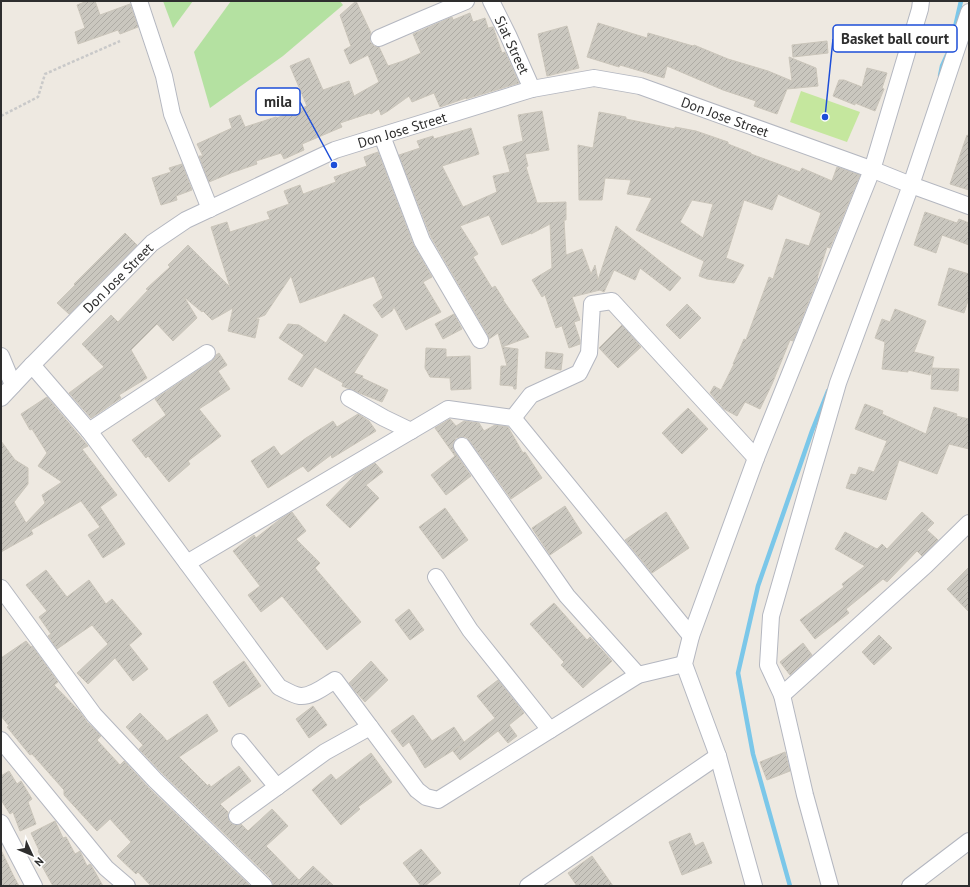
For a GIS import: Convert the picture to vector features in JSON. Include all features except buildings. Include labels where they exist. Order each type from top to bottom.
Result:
[{"type":"street","points":[[138,1],[164,76],[172,114],[210,209]]},
{"type":"street","points":[[379,38],[466,1]]},
{"type":"street","name":"Siat Street","points":[[491,1],[508,34],[532,89]]},
{"type":"street","points":[[754,886],[718,756],[684,664],[691,636],[756,458],[874,170],[921,1]]},
{"type":"street","points":[[830,886],[805,795],[782,695],[768,665],[771,616],[838,383],[910,185],[969,12]]},
{"type":"street","name":"Don Jose Street","points":[[1,398],[152,243],[186,220],[335,150],[532,89],[594,78],[640,86],[874,170],[910,185],[969,206]]},
{"type":"street","points":[[382,136],[422,241],[480,340]]},
{"type":"street","points":[[513,418],[531,395],[579,373],[589,353],[592,304],[612,301],[756,458]]},
{"type":"street","points":[[89,431],[207,353]]},
{"type":"street","points":[[1,356],[13,385]]},
{"type":"street","points":[[32,365],[89,431],[279,687],[288,692],[301,696],[311,694],[335,680],[417,790],[426,797],[438,800],[638,675],[684,664]]},
{"type":"street","points":[[349,398],[384,418],[411,431]]},
{"type":"street","points":[[187,563],[448,409],[513,418],[691,636]]},
{"type":"street","points":[[462,446],[568,596],[638,675]]},
{"type":"street","points":[[782,695],[926,565],[969,523]]},
{"type":"street","points":[[436,577],[470,630],[550,730]]},
{"type":"street","points":[[1,588],[94,715],[155,780],[264,886]]},
{"type":"street","points":[[237,816],[325,752],[370,727]]},
{"type":"street","points":[[1,740],[106,868],[127,886]]},
{"type":"street","points":[[240,742],[277,787]]},
{"type":"street","points":[[528,886],[718,756]]},
{"type":"street","points":[[1,823],[34,886]]},
{"type":"street","points":[[910,886],[969,841]]},
{"type":"path","points":[[1,116],[38,97],[45,74],[120,41]]},
{"type":"green space","points":[[163,1],[193,1],[173,28]]},
{"type":"green space","points":[[231,1],[340,1],[343,5],[283,56],[210,108],[194,52]]},
{"type":"green space","points":[[801,91],[860,112],[847,142],[790,122]]},
{"type":"waterway","points":[[953,36],[961,1]]},
{"type":"waterway","points":[[940,76],[942,66],[947,55]]},
{"type":"waterway","points":[[790,886],[753,754],[738,673],[758,586],[812,431],[828,391]]},
{"type":"place","name":"Basket ball court","points":[[825,117]]},
{"type":"place","name":"mila","points":[[334,165]]}]
